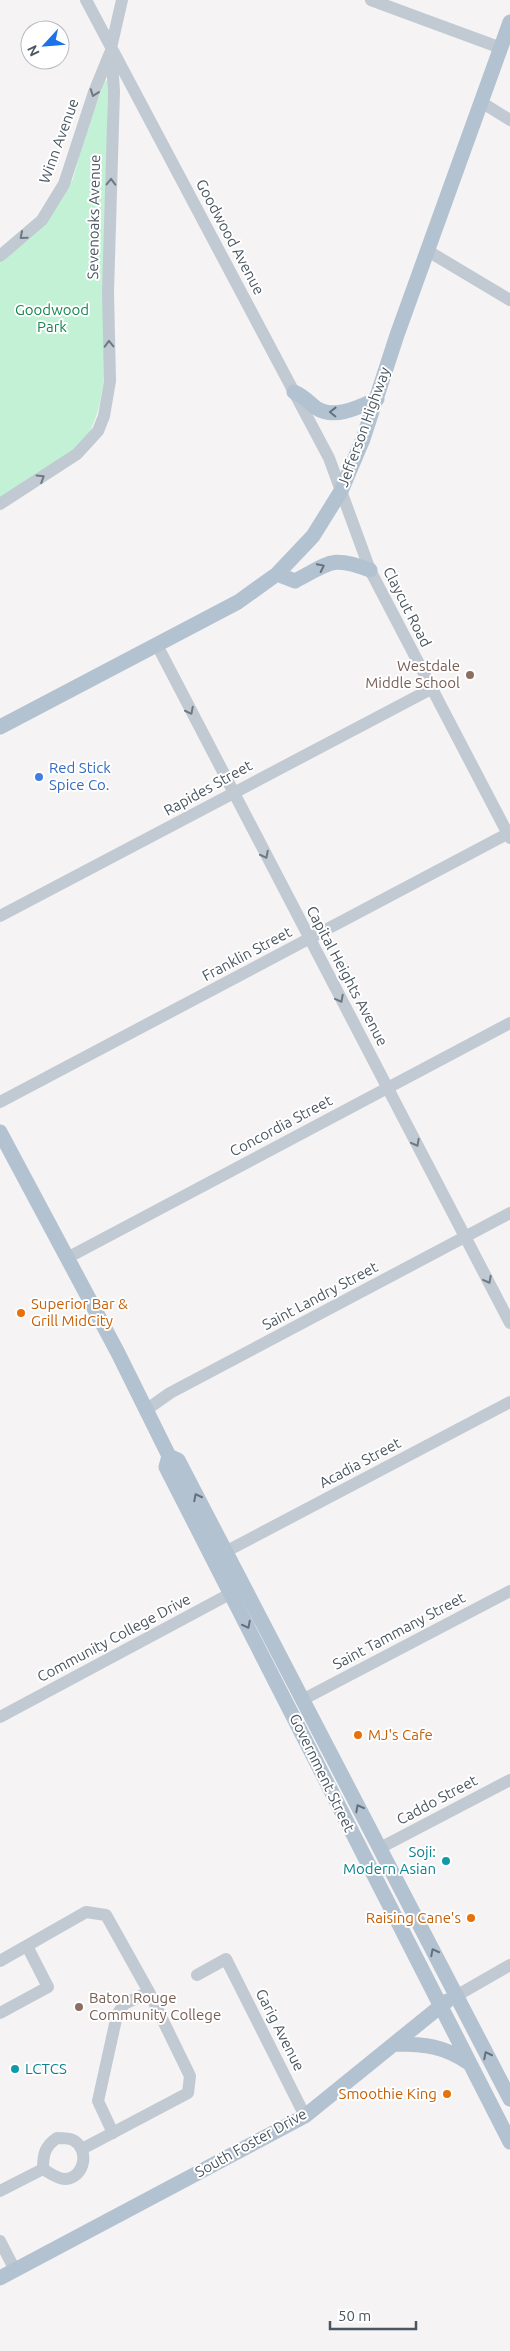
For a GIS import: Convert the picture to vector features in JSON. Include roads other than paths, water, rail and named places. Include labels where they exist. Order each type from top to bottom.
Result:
[{"type":"main road","name":"Jefferson Highway","points":[[0,727],[238,602],[277,574],[313,536],[341,491],[356,457],[510,22]]},
{"type":"main road","points":[[294,392],[304,396],[314,407],[323,412],[338,413],[349,411],[377,399]]},
{"type":"main road","points":[[277,574],[295,581],[334,561],[347,561],[370,570]]},
{"type":"main road","name":"Government Street","points":[[0,1132],[169,1456],[178,1460],[225,1552],[237,1590],[440,2005],[510,2142]]},
{"type":"main road","name":"Government Street","points":[[169,1456],[166,1467],[190,1513],[302,1700],[510,2099]]},
{"type":"main road","points":[[190,1513],[198,1518],[214,1548],[218,1552],[225,1552]]},
{"type":"main road","name":"South Foster Drive","points":[[0,2278],[305,2116],[395,2044],[440,2005],[456,1996]]},
{"type":"main road","points":[[395,2044],[437,2046],[458,2055],[470,2064]]},
{"type":"street","name":"Goodwood Avenue","points":[[86,0],[294,392],[328,458],[341,491]]},
{"type":"street","name":"Sevenoaks Avenue","points":[[0,504],[77,454],[98,431],[104,416],[110,381],[108,292],[114,91],[112,48],[122,0]]},
{"type":"street","points":[[371,0],[501,48]]},
{"type":"street","name":"Winn Avenue","points":[[0,256],[42,220],[64,184],[94,92],[112,48]]},
{"type":"street","points":[[481,102],[510,120]]},
{"type":"street","points":[[428,251],[510,300]]},
{"type":"street","name":"Claycut Road","points":[[341,491],[370,570],[509,836]]},
{"type":"street","name":"Capital Heights Avenue","points":[[157,645],[510,1323]]},
{"type":"street","name":"Rapides Street","points":[[0,916],[431,689]]},
{"type":"street","name":"Franklin Street","points":[[0,1102],[509,836]]},
{"type":"street","name":"Concordia Street","points":[[67,1258],[510,1023]]},
{"type":"street","name":"Saint Landry Street","points":[[146,1410],[170,1393],[510,1213]]},
{"type":"street","name":"Acadia Street","points":[[225,1552],[510,1402]]},
{"type":"street","name":"Community College Drive","points":[[0,1717],[237,1590]]},
{"type":"street","name":"Saint Tammany Street","points":[[302,1700],[510,1591]]},
{"type":"street","name":"Caddo Street","points":[[380,1848],[510,1780]]},
{"type":"street","points":[[0,1961],[86,1912],[106,1915],[149,1992],[190,2076],[188,2093],[82,2149]]},
{"type":"street","points":[[0,2013],[48,1988],[27,1946]]},
{"type":"street","name":"Garig Avenue","points":[[197,1975],[226,1959],[305,2116]]},
{"type":"street","name":"South Foster Drive","points":[[456,1996],[510,1965]]},
{"type":"street","points":[[113,2133],[98,2101],[117,2015],[124,2004],[149,1992]]},
{"type":"street","points":[[57,2138],[73,2140],[82,2149],[84,2162],[78,2174],[66,2179],[55,2176],[43,2169],[43,2157],[47,2145],[57,2138]]},
{"type":"street","points":[[0,2191],[43,2169]]},
{"type":"street","points":[[0,2241],[16,2270]]},
{"type":"place","name":"Westdale Middle School","points":[[470,675]]},
{"type":"place","name":"Red Stick Spice Co.","points":[[39,777]]},
{"type":"place","name":"Superior Bar & Grill MidCity","points":[[21,1313]]},
{"type":"place","name":"MJ's Cafe","points":[[358,1735]]},
{"type":"place","name":"Soji: Modern Asian","points":[[446,1861]]},
{"type":"place","name":"Raising Cane's","points":[[471,1918]]},
{"type":"place","name":"Baton Rouge Community College","points":[[79,2007]]},
{"type":"place","name":"LCTCS","points":[[15,2069]]},
{"type":"place","name":"Smoothie King","points":[[447,2094]]},
{"type":"park label","name":"Goodwood Park","points":[[52,318]]}]
